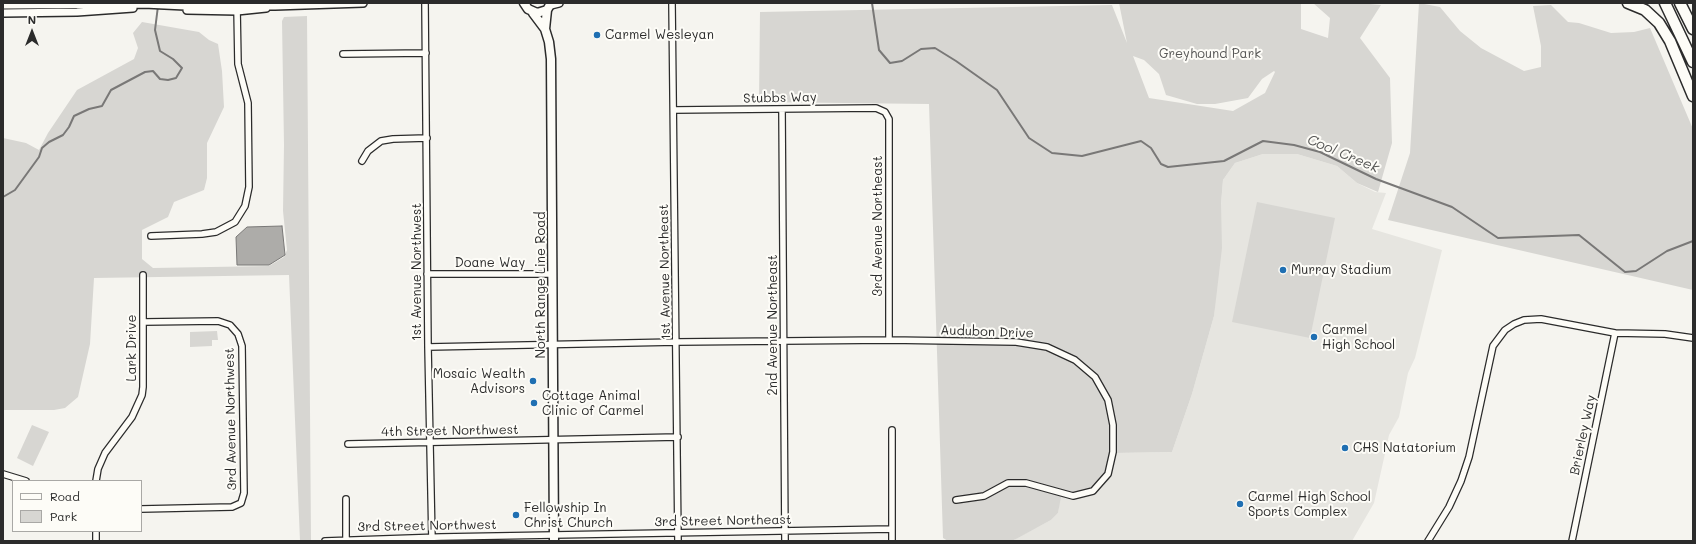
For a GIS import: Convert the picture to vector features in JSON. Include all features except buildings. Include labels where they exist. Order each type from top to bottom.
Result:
[{"type":"highway","points":[[1628,3],[1644,10],[1659,23],[1670,41],[1693,96]]},
{"type":"highway","points":[[1665,3],[1693,62]]},
{"type":"highway","points":[[1680,3],[1693,28]]},
{"type":"main road","points":[[525,5],[546,28]]},
{"type":"main road","points":[[533,13],[540,13],[550,6]]},
{"type":"main road","name":"North Range Line Road","points":[[550,6],[546,28],[551,59],[554,538]]},
{"type":"street","points":[[3,5],[143,6],[174,8],[363,3]]},
{"type":"street","name":"1st Avenue Northwest","points":[[425,3],[428,347],[432,539]]},
{"type":"street","points":[[517,3],[525,5]]},
{"type":"street","points":[[550,6],[559,3]]},
{"type":"street","name":"1st Avenue Northeast","points":[[672,3],[677,342],[678,541]]},
{"type":"street","points":[[3,13],[77,12],[143,6]]},
{"type":"street","points":[[151,236],[209,234],[226,228],[238,219],[246,206],[249,187],[248,102],[238,64],[236,7]]},
{"type":"street","points":[[343,54],[426,53]]},
{"type":"street","name":"Stubbs Way","points":[[674,110],[876,108],[885,112]]},
{"type":"street","name":"2nd Avenue Northeast","points":[[782,110],[785,541]]},
{"type":"street","name":"3rd Avenue Northeast","points":[[885,112],[889,119],[889,340]]},
{"type":"street","points":[[362,161],[368,151],[381,141],[393,139],[427,138]]},
{"type":"street","name":"Doane Way","points":[[428,274],[553,274]]},
{"type":"street","name":"Lark Drive","points":[[96,480],[98,468],[105,453],[132,417],[144,387],[143,275]]},
{"type":"street","points":[[1428,541],[1449,507],[1465,471],[1493,346],[1498,337],[1514,324],[1524,320],[1541,319],[1615,332],[1665,334],[1693,338]]},
{"type":"street","name":"3rd Avenue Northwest","points":[[142,509],[232,507],[239,505],[243,500],[244,493],[242,346],[238,334],[230,325],[218,321],[144,322]]},
{"type":"street","name":"Brierley Way","points":[[1572,541],[1615,332]]},
{"type":"street","name":"Audubon Drive","points":[[428,347],[677,342],[889,340],[1016,342],[1047,347],[1074,360],[1095,377],[1108,400],[1113,425],[1113,452],[1108,474],[1093,491],[1073,496],[1026,483],[1008,483],[984,496],[956,500]]},
{"type":"street","points":[[892,430],[892,541]]},
{"type":"street","name":"4th Street Northwest","points":[[348,444],[678,437]]},
{"type":"street","points":[[3,474],[23,480]]},
{"type":"street","points":[[346,499],[346,539]]},
{"type":"street","name":"3rd Street Northeast","points":[[554,538],[678,533],[892,529]]},
{"type":"street","name":"3rd Street Northwest","points":[[325,541],[346,539],[554,538]]},
{"type":"shaded area","name":"Carmel High School","points":[[1263,154],[1297,154],[1337,166],[1357,183],[1375,192],[1386,193],[1372,229],[1442,250],[1415,358],[1408,373],[1399,417],[1389,435],[1374,503],[1352,541],[1011,541],[1051,520],[1058,513],[1060,497],[1077,498],[1114,463],[1115,453],[1172,452],[1192,394],[1214,316],[1223,180],[1235,163]]},
{"type":"shaded area","points":[[282,226],[285,255],[269,265],[237,265],[236,237],[247,227]]},
{"type":"green space","name":"Greyhound Park","points":[[1119,3],[1301,3],[1301,29],[1328,38],[1330,18],[1313,3],[1359,3],[1381,5],[1360,38],[1390,78],[1392,143],[1378,192],[1357,183],[1337,166],[1297,154],[1263,154],[1235,163],[1223,180],[1221,204],[1222,248],[1214,316],[1192,394],[1172,452],[1115,453],[1109,480],[1095,493],[1077,498],[1061,497],[1058,513],[1051,520],[1011,541],[948,541],[943,538],[929,104],[759,102],[760,12],[1112,5],[1127,43]],"holes":[[[1133,56],[1144,60],[1159,74],[1166,95],[1197,104],[1215,104],[1248,98],[1262,79],[1274,71],[1275,72],[1265,93],[1233,111],[1149,98]]]},
{"type":"green space","points":[[1419,3],[1440,7],[1460,31],[1481,48],[1524,71],[1541,67],[1541,46],[1533,6],[1551,5],[1568,22],[1579,23],[1611,33],[1634,32],[1650,28],[1693,129],[1693,290],[1388,220],[1410,153]]},
{"type":"green space","points":[[307,16],[311,541],[300,541],[289,275],[94,278],[90,344],[78,397],[65,408],[54,410],[3,410],[3,138],[26,143],[39,150],[48,133],[77,90],[134,59],[138,48],[133,33],[142,22],[199,32],[209,40],[218,44],[222,71],[224,107],[207,143],[207,178],[204,190],[174,202],[168,217],[142,230],[142,259],[153,268],[269,266],[284,257],[287,250],[283,211],[284,145],[282,21],[284,17]]},
{"type":"green space","name":"Murray Stadium","points":[[1257,202],[1335,218],[1310,338],[1232,322]]},
{"type":"green space","points":[[217,331],[218,340],[212,340],[212,346],[190,347],[190,332]]},
{"type":"green space","points":[[32,425],[49,432],[33,466],[17,458]]},
{"type":"waterway","name":"Cool Creek","points":[[872,3],[879,50],[890,63],[902,61],[921,49],[935,48],[997,90],[1029,138],[1052,153],[1082,156],[1141,141],[1151,148],[1161,164],[1168,167],[1224,161],[1263,141],[1294,145],[1320,152],[1376,179],[1452,207],[1498,238],[1579,235],[1625,272],[1636,271],[1667,251],[1693,241]]},
{"type":"waterway","points":[[3,197],[15,190],[39,157],[42,148],[49,142],[63,135],[74,116],[89,109],[102,106],[111,90],[145,72],[153,71],[160,79],[168,80],[176,78],[182,68],[173,59],[160,51],[155,30],[158,6]]},
{"type":"place","name":"Carmel Wesleyan","points":[[597,35]]},
{"type":"place","name":"Murray Stadium","points":[[1283,270]]},
{"type":"place","name":"Carmel High School","points":[[1314,337]]},
{"type":"place","name":"Mosaic Wealth Advisors","points":[[533,381]]},
{"type":"place","name":"Cottage Animal Clinic of Carmel","points":[[534,403]]},
{"type":"place","name":"CHS Natatorium","points":[[1345,448]]},
{"type":"place","name":"Carmel High School Sports Complex","points":[[1240,504]]},
{"type":"place","name":"Fellowship In Christ Church","points":[[516,515]]}]
